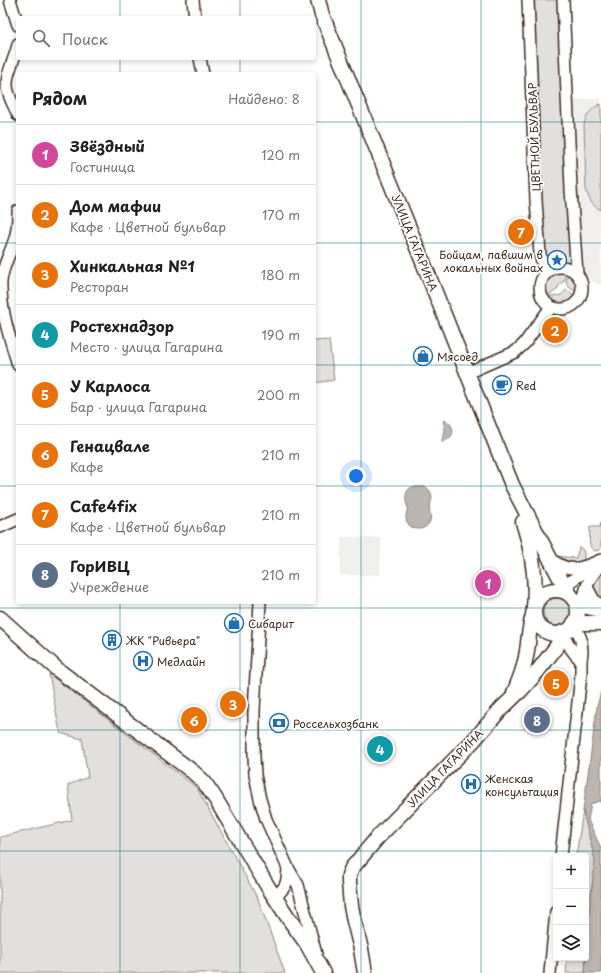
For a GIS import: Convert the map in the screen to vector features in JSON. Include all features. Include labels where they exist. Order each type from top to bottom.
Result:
[{"type":"main road","name":"УЛИЦА ГАГАРИНА","points":[[318,0],[322,15],[512,485]]},
{"type":"main road","points":[[512,485],[572,602],[601,623]]},
{"type":"main road","points":[[512,485],[532,554],[535,588],[534,615],[539,626],[550,633],[557,634],[569,630],[572,602]]},
{"type":"main road","points":[[511,698],[520,679],[525,662],[534,608],[542,594],[547,592],[589,608],[601,607]]},
{"type":"main road","points":[[0,618],[58,670],[193,772],[204,782],[289,919],[307,944],[321,970]]},
{"type":"main road","points":[[511,698],[521,690],[537,672],[556,646],[563,632]]},
{"type":"main road","name":"УЛИЦА ГАГАРИНА","points":[[365,973],[351,906],[349,875],[352,868],[378,837],[474,740],[511,698]]},
{"type":"street","points":[[10,0],[16,19]]},
{"type":"street","points":[[193,0],[195,16]]},
{"type":"street","name":"ЦВЕТНОЙ БУЛЬВАР","points":[[528,0],[536,201],[540,254],[545,274]]},
{"type":"street","points":[[563,0],[571,190],[577,274]]},
{"type":"street","points":[[16,51],[7,85],[9,94],[16,110]]},
{"type":"street","points":[[200,60],[203,72]]},
{"type":"street","points":[[16,236],[3,270],[0,297],[3,314],[16,358]]},
{"type":"street","points":[[561,267],[572,270],[577,274],[582,285],[582,292],[576,303],[564,309],[557,309],[551,307],[543,300],[540,284],[545,274],[555,268],[561,267]]},
{"type":"street","points":[[467,373],[515,352],[524,344],[551,307]]},
{"type":"street","points":[[0,527],[16,520]]},
{"type":"street","points":[[550,558],[560,566],[577,569],[585,568],[601,561]]},
{"type":"street","points":[[561,853],[582,675],[580,660],[582,652],[572,602],[601,561]]},
{"type":"street","points":[[572,602],[587,587],[593,573],[601,566]]},
{"type":"street","points":[[587,587],[594,600],[601,607]]},
{"type":"street","points":[[260,604],[254,710],[254,750],[260,799],[266,819],[288,868],[298,885],[321,970]]},
{"type":"street","points":[[563,632],[568,644],[580,660]]},
{"type":"street","points":[[272,892],[283,890],[287,882],[288,868]]},
{"type":"street","points":[[550,973],[555,925]]},
{"type":"shaded area","points":[[528,0],[563,0],[572,270],[558,268],[545,274]]},
{"type":"shaded area","points":[[601,98],[601,285],[584,276],[581,271],[572,102],[573,100]]},
{"type":"shaded area","points":[[601,104],[601,210],[590,201],[586,188],[584,125],[590,112]]},
{"type":"shaded area","points":[[562,270],[566,271],[564,281],[559,285],[557,290],[545,297],[543,287],[546,279],[552,273]]},
{"type":"shaded area","points":[[568,273],[577,281],[578,293],[567,285],[566,281]]},
{"type":"shaded area","points":[[566,290],[577,296],[567,305],[559,306],[547,299],[551,296],[561,295]]},
{"type":"shaded area","points":[[329,340],[334,380],[316,383],[316,341]]},
{"type":"shaded area","points":[[444,420],[451,425],[453,432],[450,438],[442,442],[445,431]]},
{"type":"shaded area","points":[[412,487],[426,487],[432,496],[430,521],[428,525],[420,529],[416,529],[409,525],[406,516],[408,508],[406,493]]},
{"type":"shaded area","points":[[601,523],[601,549],[596,551],[591,548],[590,544],[590,527],[600,527]]},
{"type":"shaded area","points":[[341,537],[381,538],[380,575],[340,575]]},
{"type":"shaded area","points":[[579,547],[583,550],[584,560],[576,564],[570,564],[555,556],[576,558]]},
{"type":"shaded area","points":[[601,568],[601,600],[599,602],[590,581]]},
{"type":"shaded area","points":[[557,598],[563,599],[567,602],[570,606],[570,618],[567,622],[563,625],[557,626],[551,625],[547,622],[544,618],[543,612],[544,606],[547,602],[551,599]]},
{"type":"shaded area","points":[[49,674],[197,788],[258,899],[285,973],[0,973],[0,837],[72,820],[68,785],[88,777],[82,739],[60,733]]},
{"type":"shaded area","points":[[601,691],[601,803],[599,801],[591,804],[588,820],[601,848],[601,973],[585,973],[586,961],[589,961],[589,913],[595,860],[583,811],[597,707]]},
{"type":"shaded area","points":[[583,811],[595,860],[589,913],[589,853],[576,853]]},
{"type":"shaded area","points":[[567,961],[586,961],[585,973],[566,973]]},
{"type":"place","name":"Cafe4fix","points":[[521,232]]},
{"type":"place","name":"Бойцам, павшим в локальных войнах","points":[[557,260]]},
{"type":"place","name":"Дом мафии","points":[[555,330]]},
{"type":"place","name":"Мясоед","points":[[423,356]]},
{"type":"place","name":"Red","points":[[502,385]]},
{"type":"place","name":"Звёздный","points":[[488,583]]},
{"type":"place","name":"Сибарит","points":[[234,623]]},
{"type":"place","name":"ЖК \"Ривьера\"","points":[[112,640]]},
{"type":"place","name":"Медлайн","points":[[143,661]]},
{"type":"place","name":"У Карлоса","points":[[556,683]]},
{"type":"place","name":"Хинкальная №1","points":[[233,704]]},
{"type":"place","name":"Генацвале","points":[[194,720]]},
{"type":"place","name":"ГорИВЦ","points":[[537,720]]},
{"type":"place","name":"Россельхозбанк","points":[[279,723]]},
{"type":"place","name":"Ростехнадзор","points":[[380,749]]},
{"type":"place","name":"Женская консультация","points":[[471,784]]}]
